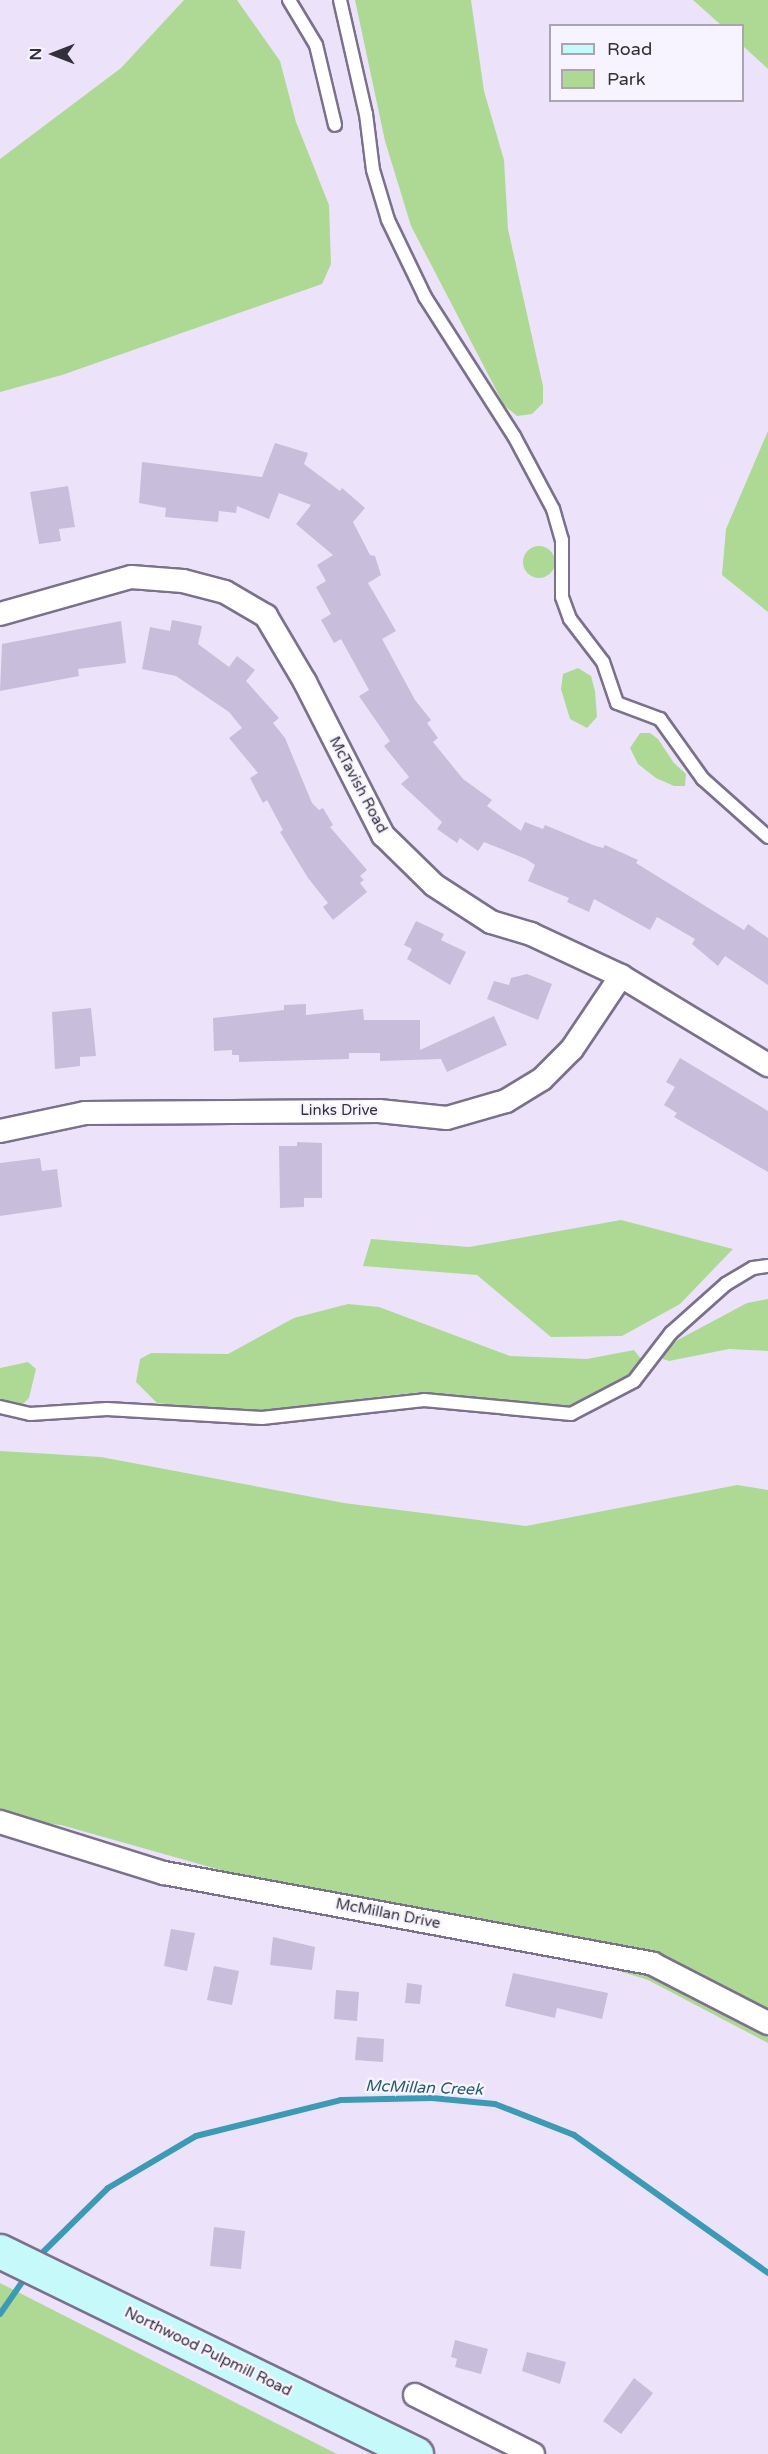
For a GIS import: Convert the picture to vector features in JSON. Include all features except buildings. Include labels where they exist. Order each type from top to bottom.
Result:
[{"type":"street","name":"McTavish Road","points":[[0,614],[131,577],[183,581],[225,592],[266,616],[305,682],[383,835],[434,885],[492,922],[531,934],[621,976],[768,1065]]},
{"type":"street","name":"Links Drive","points":[[0,1131],[85,1113],[379,1111],[447,1118],[506,1101],[542,1079],[573,1049],[621,976]]},
{"type":"street","name":"McMillan Drive","points":[[0,1822],[164,1873],[653,1964],[768,2023]]},
{"type":"street","name":"Northwood Pulpmill Road","points":[[0,2251],[416,2454]]},
{"type":"street","points":[[415,2395],[533,2454]]},
{"type":"lane","points":[[289,0],[318,51],[335,125]]},
{"type":"lane","points":[[340,0],[367,122],[374,170],[388,220],[425,297],[514,436],[553,509],[562,540],[563,605],[570,619],[603,662],[617,703],[660,719],[704,779],[768,837]]},
{"type":"lane","points":[[0,1407],[30,1414],[107,1409],[247,1418],[424,1400],[571,1414],[634,1381],[671,1333],[726,1284],[753,1268],[768,1266]]},
{"type":"green space","points":[[184,0],[237,0],[280,61],[296,122],[329,205],[331,264],[322,284],[62,375],[0,392],[0,159],[121,68]]},
{"type":"green space","points":[[355,0],[471,0],[484,91],[504,160],[508,229],[543,386],[543,403],[532,414],[517,416],[504,405],[411,226],[385,141]]},
{"type":"green space","points":[[693,0],[768,0],[768,69],[744,47],[744,24],[720,24]]},
{"type":"green space","points":[[768,431],[768,612],[722,575],[726,529]]},
{"type":"green space","points":[[539,546],[550,551],[555,562],[550,573],[539,578],[528,573],[523,562],[528,551]]},
{"type":"green space","points":[[578,668],[591,676],[595,691],[597,717],[587,728],[570,719],[561,689],[563,674]]},
{"type":"green space","points":[[640,733],[650,733],[658,739],[674,763],[686,774],[685,786],[674,786],[656,778],[638,764],[630,748]]},
{"type":"green space","points":[[621,1220],[733,1249],[680,1304],[622,1336],[551,1337],[477,1275],[363,1266],[371,1239],[469,1247]]},
{"type":"green space","points":[[768,1299],[768,1351],[729,1349],[669,1361],[663,1359],[663,1352],[672,1343],[747,1303]]},
{"type":"green space","points":[[348,1304],[379,1307],[510,1356],[587,1359],[634,1350],[641,1359],[628,1380],[570,1407],[420,1392],[247,1412],[157,1403],[136,1382],[140,1359],[151,1353],[228,1354],[294,1318]]},
{"type":"green space","points":[[28,1362],[36,1369],[29,1398],[23,1404],[0,1400],[0,1368]]},
{"type":"green space","points":[[0,1451],[101,1457],[344,1503],[526,1526],[737,1485],[768,1490],[768,2043],[648,1980],[504,1935],[295,1891],[61,1825],[0,1818]]},
{"type":"green space","points":[[0,2283],[337,2454],[0,2454]]},
{"type":"waterway","name":"McMillan Creek","points":[[36,2259],[108,2188],[196,2136],[341,2100],[432,2098],[495,2104],[574,2135],[768,2273]]},
{"type":"waterway","name":"McMillan Creek","points":[[0,2314],[27,2275]]}]
